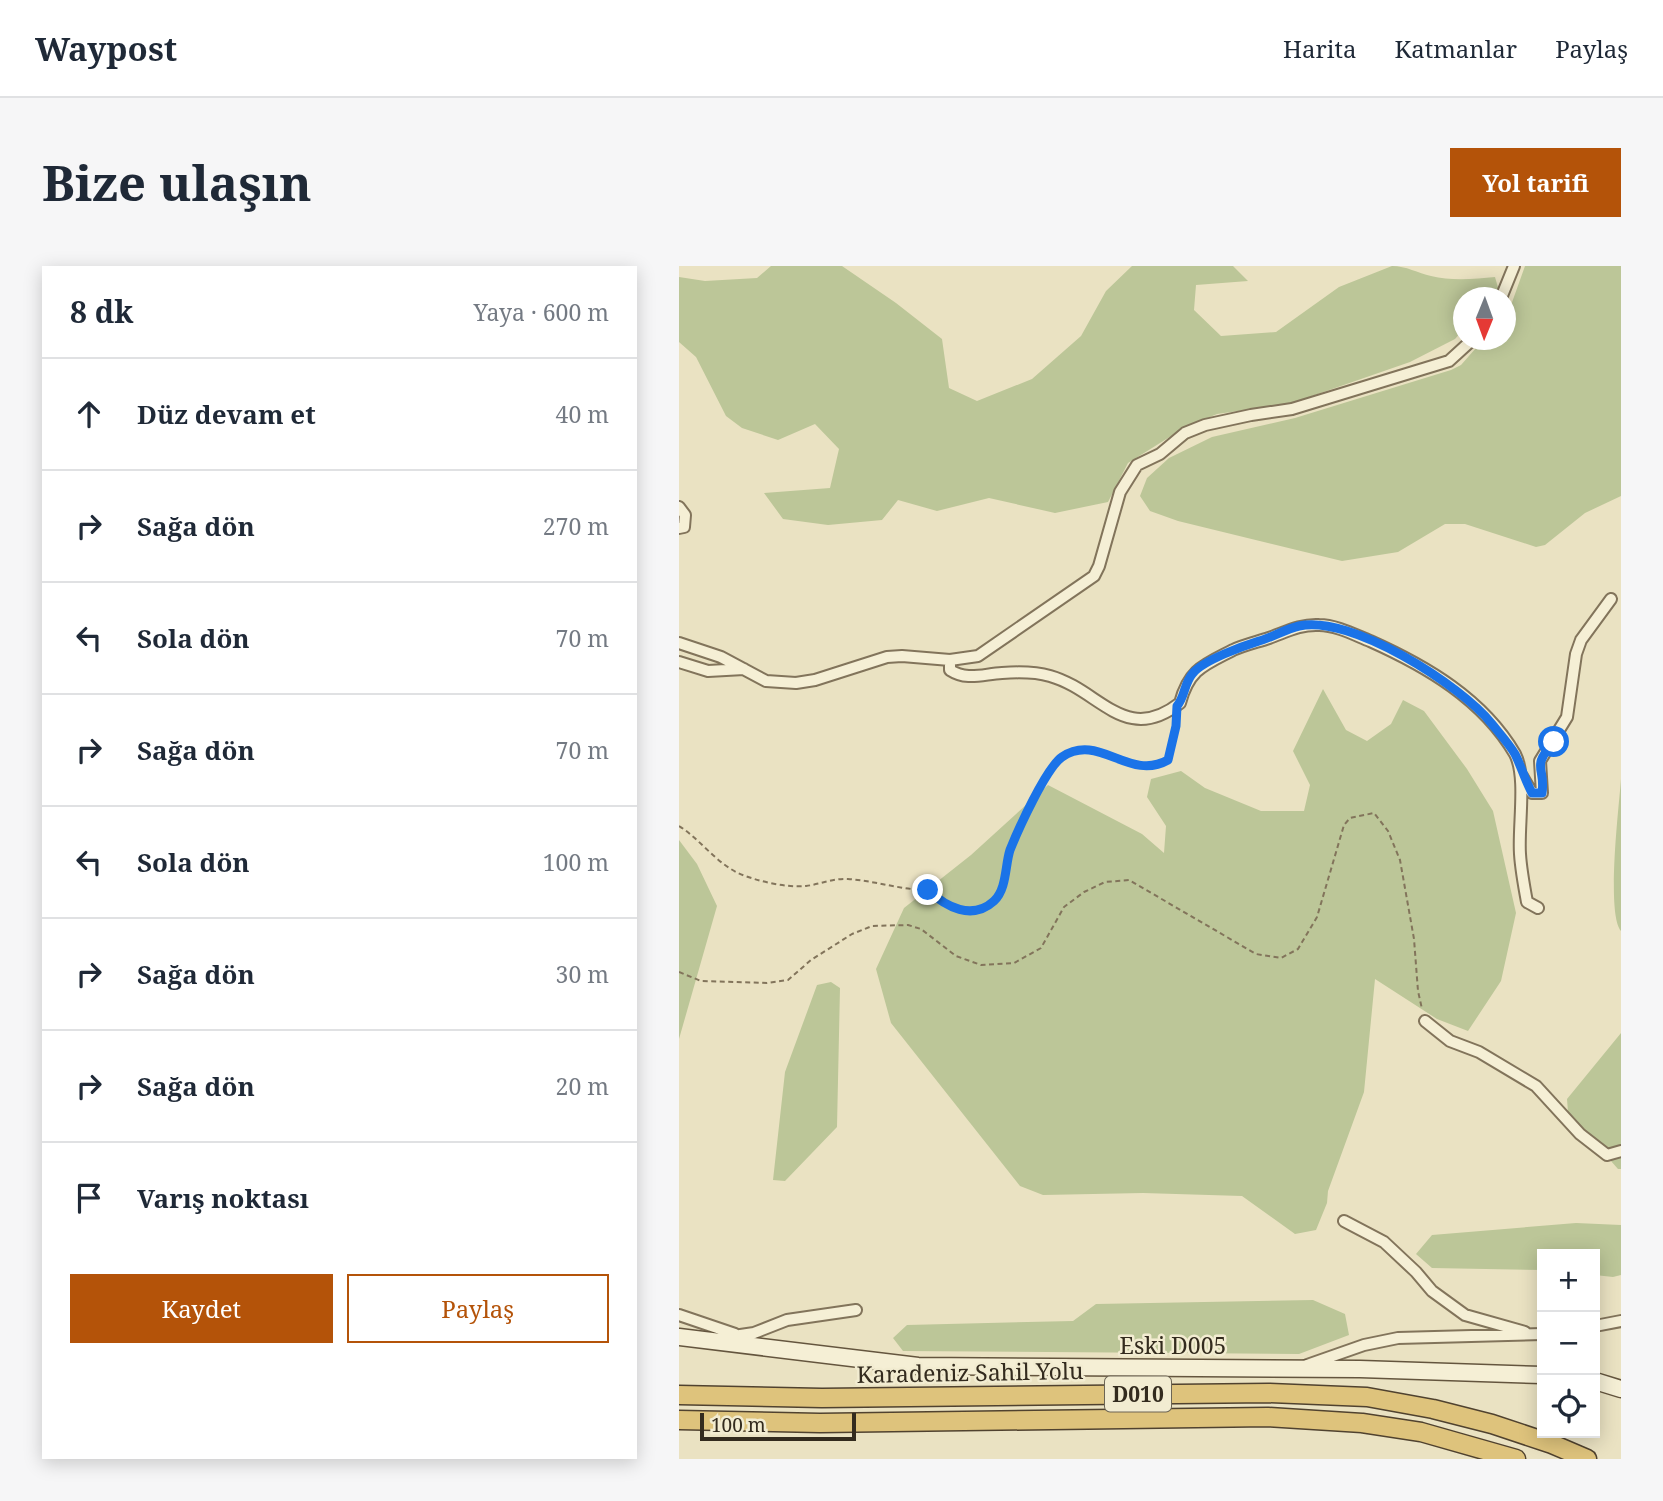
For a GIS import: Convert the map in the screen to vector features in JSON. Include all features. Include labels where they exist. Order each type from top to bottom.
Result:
[{"type":"highway","name":"Karadeniz Sahil Yolu","points":[[679,1395],[821,1398],[1269,1393],[1367,1397],[1433,1409],[1492,1424],[1587,1459]]},
{"type":"highway","name":"D010","points":[[679,1420],[820,1423],[1268,1417],[1362,1423],[1421,1432],[1516,1459]]},
{"type":"main road","name":"Eski D005","points":[[679,1337],[918,1366],[1298,1368],[1537,1375]]},
{"type":"main road","points":[[1600,1383],[1621,1389]]},
{"type":"street","points":[[1505,287],[1514,266]]},
{"type":"street","points":[[679,643],[721,657],[766,681],[796,683],[815,680],[887,657],[950,660],[978,656],[1094,576],[1120,492],[1132,471],[1137,465],[1160,454],[1185,433],[1228,420],[1292,408],[1449,361],[1461,350]]},
{"type":"street","points":[[679,507],[685,514],[684,527],[679,528]]},
{"type":"street","points":[[950,660],[950,670],[958,676],[977,677],[1002,673],[1050,676],[1126,717],[1145,721],[1160,717],[1180,703],[1185,685],[1194,671],[1240,647],[1299,626],[1322,625],[1351,633],[1383,647],[1423,667],[1452,687],[1490,722],[1515,755],[1522,776],[1532,793],[1542,793],[1540,761],[1567,717],[1576,654],[1581,640],[1611,599]]},
{"type":"street","points":[[679,662],[708,671],[744,669]]},
{"type":"street","points":[[1522,776],[1520,855],[1527,902],[1538,908]]},
{"type":"street","points":[[1425,1021],[1450,1041],[1479,1052],[1536,1086],[1580,1134],[1607,1155],[1621,1151]]},
{"type":"street","points":[[1344,1221],[1384,1242],[1432,1291],[1465,1315],[1536,1335]]},
{"type":"street","points":[[699,1340],[754,1333],[787,1320],[856,1310]]},
{"type":"street","points":[[679,1315],[738,1335]]},
{"type":"street","points":[[1600,1325],[1621,1321]]},
{"type":"street","points":[[1298,1368],[1364,1345],[1398,1338],[1536,1335]]},
{"type":"path","points":[[679,826],[691,833],[710,854],[738,873],[770,883],[802,887],[835,878],[849,879],[905,890],[928,890],[938,900],[958,911],[983,908],[996,900],[1010,851],[1042,781],[1056,761],[1077,750],[1098,750],[1135,766],[1159,765],[1168,760],[1173,745],[1177,706]]},
{"type":"path","points":[[679,972],[701,981],[767,983],[787,980],[811,960],[852,934],[872,926],[908,925],[921,929],[956,956],[981,965],[1014,962],[1041,948],[1064,907],[1084,892],[1105,882],[1129,880],[1256,954],[1281,958],[1298,949],[1317,917],[1344,825],[1350,818],[1374,813],[1388,831],[1400,860],[1414,939],[1418,991],[1425,1021]]},
{"type":"green space","points":[[771,266],[842,266],[942,339],[949,388],[977,401],[1032,379],[1081,336],[1106,291],[1132,266],[1233,266],[1248,281],[1196,285],[1194,310],[1221,336],[1276,332],[1339,287],[1392,266],[1447,279],[1495,277],[1498,287],[1453,287],[1453,340],[1410,362],[1289,404],[1217,414],[1184,428],[1128,463],[1108,502],[1055,513],[989,498],[937,511],[898,500],[882,520],[828,525],[783,519],[764,493],[830,488],[839,449],[815,424],[778,440],[742,428],[726,416],[696,357],[679,342],[679,277],[705,281],[757,278]]},
{"type":"green space","points":[[1525,266],[1621,266],[1621,496],[1585,513],[1545,545],[1536,547],[1465,524],[1445,524],[1398,552],[1342,561],[1178,521],[1150,511],[1140,496],[1147,478],[1169,458],[1212,437],[1295,418],[1451,370],[1461,365],[1474,350],[1516,350],[1516,291]]},
{"type":"green space","points":[[1323,689],[1346,730],[1367,741],[1391,724],[1403,700],[1424,711],[1467,769],[1493,811],[1516,913],[1501,981],[1468,1031],[1437,1019],[1375,979],[1364,1092],[1316,1230],[1295,1234],[1242,1196],[1143,1193],[1043,1195],[1020,1186],[891,1023],[876,969],[904,908],[971,855],[1048,785],[1142,834],[1164,853],[1166,826],[1147,797],[1151,779],[1181,771],[1205,788],[1261,811],[1304,811],[1310,785],[1293,751]]},
{"type":"green space","points":[[1621,779],[1621,931],[1614,904],[1614,882]]},
{"type":"green space","points":[[679,840],[697,864],[717,906],[679,1039]]},
{"type":"green space","points":[[831,982],[840,988],[837,1127],[785,1181],[773,1180],[785,1072],[817,985]]},
{"type":"green space","points":[[1621,1033],[1621,1169],[1618,1169],[1568,1112],[1567,1099]]},
{"type":"green space","points":[[1576,1223],[1621,1225],[1621,1275],[1600,1276],[1600,1249],[1537,1249],[1537,1270],[1432,1268],[1416,1254],[1432,1235]]},
{"type":"green space","points":[[1313,1300],[1345,1314],[1349,1335],[1299,1354],[903,1351],[893,1338],[907,1325],[1073,1321],[1096,1304]]},
{"type":"route","points":[[928,890],[938,900],[958,911],[983,908],[996,900],[1010,851],[1042,781],[1056,761],[1077,750],[1098,750],[1135,766],[1159,765],[1168,760],[1173,745],[1177,706],[1194,671],[1240,647],[1299,626],[1322,625],[1351,633],[1423,667],[1452,687],[1490,722],[1515,755],[1522,776],[1532,793],[1542,793],[1540,761],[1554,742]]}]
